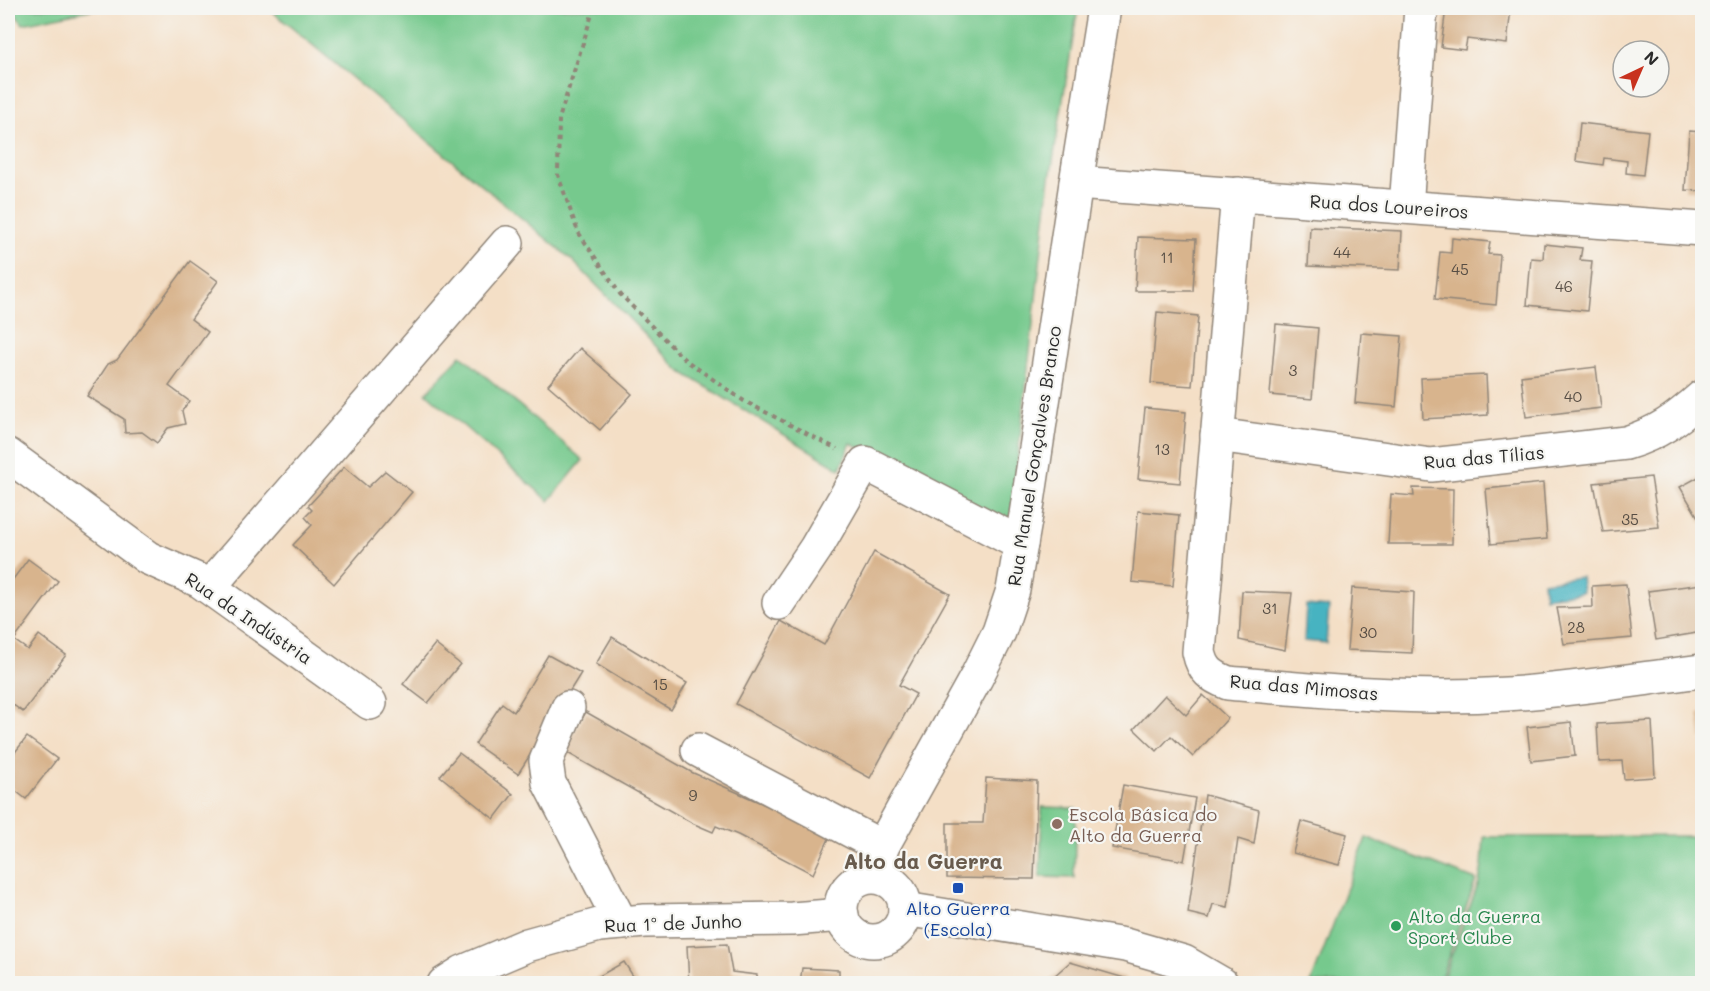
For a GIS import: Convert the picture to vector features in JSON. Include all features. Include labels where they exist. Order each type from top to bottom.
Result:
[{"type":"street","name":"Rua Manuel Gonçalves Branco","points":[[879,861],[999,632],[1013,590],[1104,8]]},
{"type":"street","points":[[1406,207],[1421,8]]},
{"type":"street","name":"Rua dos Loureiros","points":[[1076,183],[1702,229]]},
{"type":"street","name":"Rua das Mimosas","points":[[1238,194],[1199,652],[1202,666],[1215,677],[1228,683],[1333,692],[1429,696],[1507,694],[1702,671]]},
{"type":"street","points":[[209,587],[507,243]]},
{"type":"street","name":"Rua das Tílias","points":[[1217,435],[1431,465],[1626,442],[1650,435],[1684,414],[1702,397]]},
{"type":"street","name":"Rua da Indústria","points":[[8,455],[148,558],[200,581],[370,703]]},
{"type":"street","points":[[779,603],[816,548],[865,463],[1021,544]]},
{"type":"street","points":[[568,708],[546,761],[549,783],[621,923]]},
{"type":"street","points":[[698,750],[879,861],[887,880],[896,886],[903,897],[905,909],[902,922],[895,933],[883,939],[870,940],[857,936],[847,928],[842,915],[842,900],[849,887],[861,879],[879,861]]},
{"type":"street","points":[[905,909],[1125,945],[1184,962],[1222,984]]},
{"type":"street","name":"Rua 1º de Junho","points":[[464,980],[527,945],[599,925],[645,921],[792,919],[842,915]]},
{"type":"street","points":[[1160,984],[1184,962]]},
{"type":"path","points":[[594,8],[559,119],[558,175],[578,232],[620,294],[684,359],[744,401],[865,463]]},
{"type":"green space","points":[[10,8],[99,8],[23,24]]},
{"type":"green space","points":[[268,8],[1078,8],[1049,185],[1010,525],[851,443],[840,469],[680,371],[572,260]]},
{"type":"green space","points":[[461,355],[583,460],[549,501],[426,393]]},
{"type":"green space","points":[[1042,807],[1076,808],[1074,878],[1040,877]]},
{"type":"green space","points":[[1702,836],[1702,983],[1441,983],[1479,882],[1484,837]]},
{"type":"green space","name":"Alto da Guerra Sport Clube","points":[[1366,838],[1476,880],[1439,983],[1311,983]]},
{"type":"water","points":[[1581,577],[1583,592],[1545,597],[1543,582]]},
{"type":"water","points":[[1306,605],[1329,607],[1326,643],[1304,641]]},
{"type":"building","points":[[1446,8],[1511,8],[1507,44],[1467,39],[1465,50],[1441,47]]},
{"type":"building","points":[[1580,123],[1648,131],[1643,175],[1626,173],[1627,161],[1604,158],[1603,165],[1576,161]]},
{"type":"building","points":[[1689,131],[1702,132],[1702,191],[1685,190]]},
{"type":"building","points":[[1310,227],[1402,231],[1400,270],[1308,266]]},
{"type":"building","points":[[1138,237],[1196,239],[1193,291],[1135,291]]},
{"type":"building","points":[[1452,238],[1490,242],[1488,254],[1500,255],[1496,305],[1435,299],[1440,252],[1451,253]]},
{"type":"building","points":[[1544,244],[1582,248],[1580,260],[1592,261],[1587,311],[1527,305],[1531,258],[1543,259]]},
{"type":"building","points":[[190,261],[218,281],[191,319],[208,332],[169,386],[189,401],[182,411],[185,424],[168,428],[157,443],[142,432],[125,433],[124,419],[87,396],[108,364],[117,360]]},
{"type":"building","points":[[1157,312],[1198,316],[1192,386],[1151,383]]},
{"type":"building","points":[[1276,324],[1318,328],[1312,399],[1270,395]]},
{"type":"building","points":[[1361,333],[1402,336],[1396,407],[1355,403]]},
{"type":"building","points":[[580,348],[632,394],[600,430],[548,385]]},
{"type":"building","points":[[1596,367],[1601,408],[1526,417],[1521,376]]},
{"type":"building","points":[[1486,375],[1488,415],[1423,419],[1421,378]]},
{"type":"building","points":[[1145,408],[1186,412],[1180,483],[1138,479]]},
{"type":"building","points":[[344,467],[368,487],[385,471],[412,492],[334,584],[293,545],[312,525],[305,517],[312,510],[308,506]]},
{"type":"building","points":[[1702,475],[1702,524],[1680,487]]},
{"type":"building","points":[[1651,477],[1659,527],[1603,532],[1594,483]]},
{"type":"building","points":[[1543,483],[1547,539],[1491,544],[1486,489]]},
{"type":"building","points":[[1413,488],[1453,489],[1452,544],[1388,544],[1391,494],[1414,496]]},
{"type":"building","points":[[1138,511],[1179,515],[1173,586],[1132,582]]},
{"type":"building","points":[[874,552],[950,594],[899,685],[916,694],[870,778],[736,704],[781,621],[824,645]]},
{"type":"building","points":[[28,559],[58,581],[14,640],[28,650],[39,635],[66,655],[23,712],[8,701],[8,586]]},
{"type":"building","points":[[1626,584],[1632,638],[1564,644],[1557,608],[1593,607],[1592,586]]},
{"type":"building","points":[[1702,584],[1702,632],[1656,640],[1648,591]]},
{"type":"building","points":[[1352,588],[1414,592],[1412,653],[1347,650]]},
{"type":"building","points":[[1242,591],[1292,593],[1285,650],[1239,640]]},
{"type":"building","points":[[612,637],[687,683],[671,710],[596,664]]},
{"type":"building","points":[[435,644],[460,664],[428,703],[403,684]]},
{"type":"building","points":[[548,655],[581,673],[518,774],[475,744],[502,703],[514,712]]},
{"type":"building","points":[[1165,695],[1186,715],[1203,695],[1228,718],[1193,757],[1171,736],[1157,751],[1134,729]]},
{"type":"building","points":[[586,712],[691,772],[831,834],[813,874],[738,835],[716,826],[713,832],[692,823],[564,751]]},
{"type":"building","points":[[1702,713],[1702,738],[1701,738],[1698,714]]},
{"type":"building","points":[[1652,721],[1655,777],[1624,779],[1622,761],[1599,762],[1597,724]]},
{"type":"building","points":[[1571,722],[1575,756],[1531,761],[1527,727]]},
{"type":"building","points":[[27,737],[57,759],[26,799],[8,785],[8,761]]},
{"type":"building","points":[[459,753],[513,794],[494,819],[440,776]]},
{"type":"building","points":[[986,778],[1037,781],[1034,879],[947,878],[947,823],[983,823]]},
{"type":"building","points":[[1123,785],[1195,798],[1184,861],[1112,848]]},
{"type":"building","points":[[1205,795],[1259,810],[1254,844],[1238,839],[1228,907],[1213,904],[1209,918],[1188,913]]},
{"type":"building","points":[[1301,821],[1347,834],[1339,865],[1293,853]]},
{"type":"building","points":[[727,944],[732,972],[757,975],[758,984],[689,984],[687,946]]},
{"type":"building","points":[[624,962],[638,984],[585,984]]},
{"type":"building","points":[[1070,962],[1128,979],[1122,984],[1045,984]]},
{"type":"building","points":[[802,968],[839,970],[839,979],[860,984],[800,984]]},
{"type":"place","name":"Escola Básica do Alto da Guerra","points":[[1057,824]]},
{"type":"place","name":"Alto Guerra (Escola)","points":[[958,888]]},
{"type":"place","name":"Alto da Guerra Sport Clube","points":[[1396,926]]},
{"type":"district","name":"Alto da Guerra","points":[[923,860]]}]
